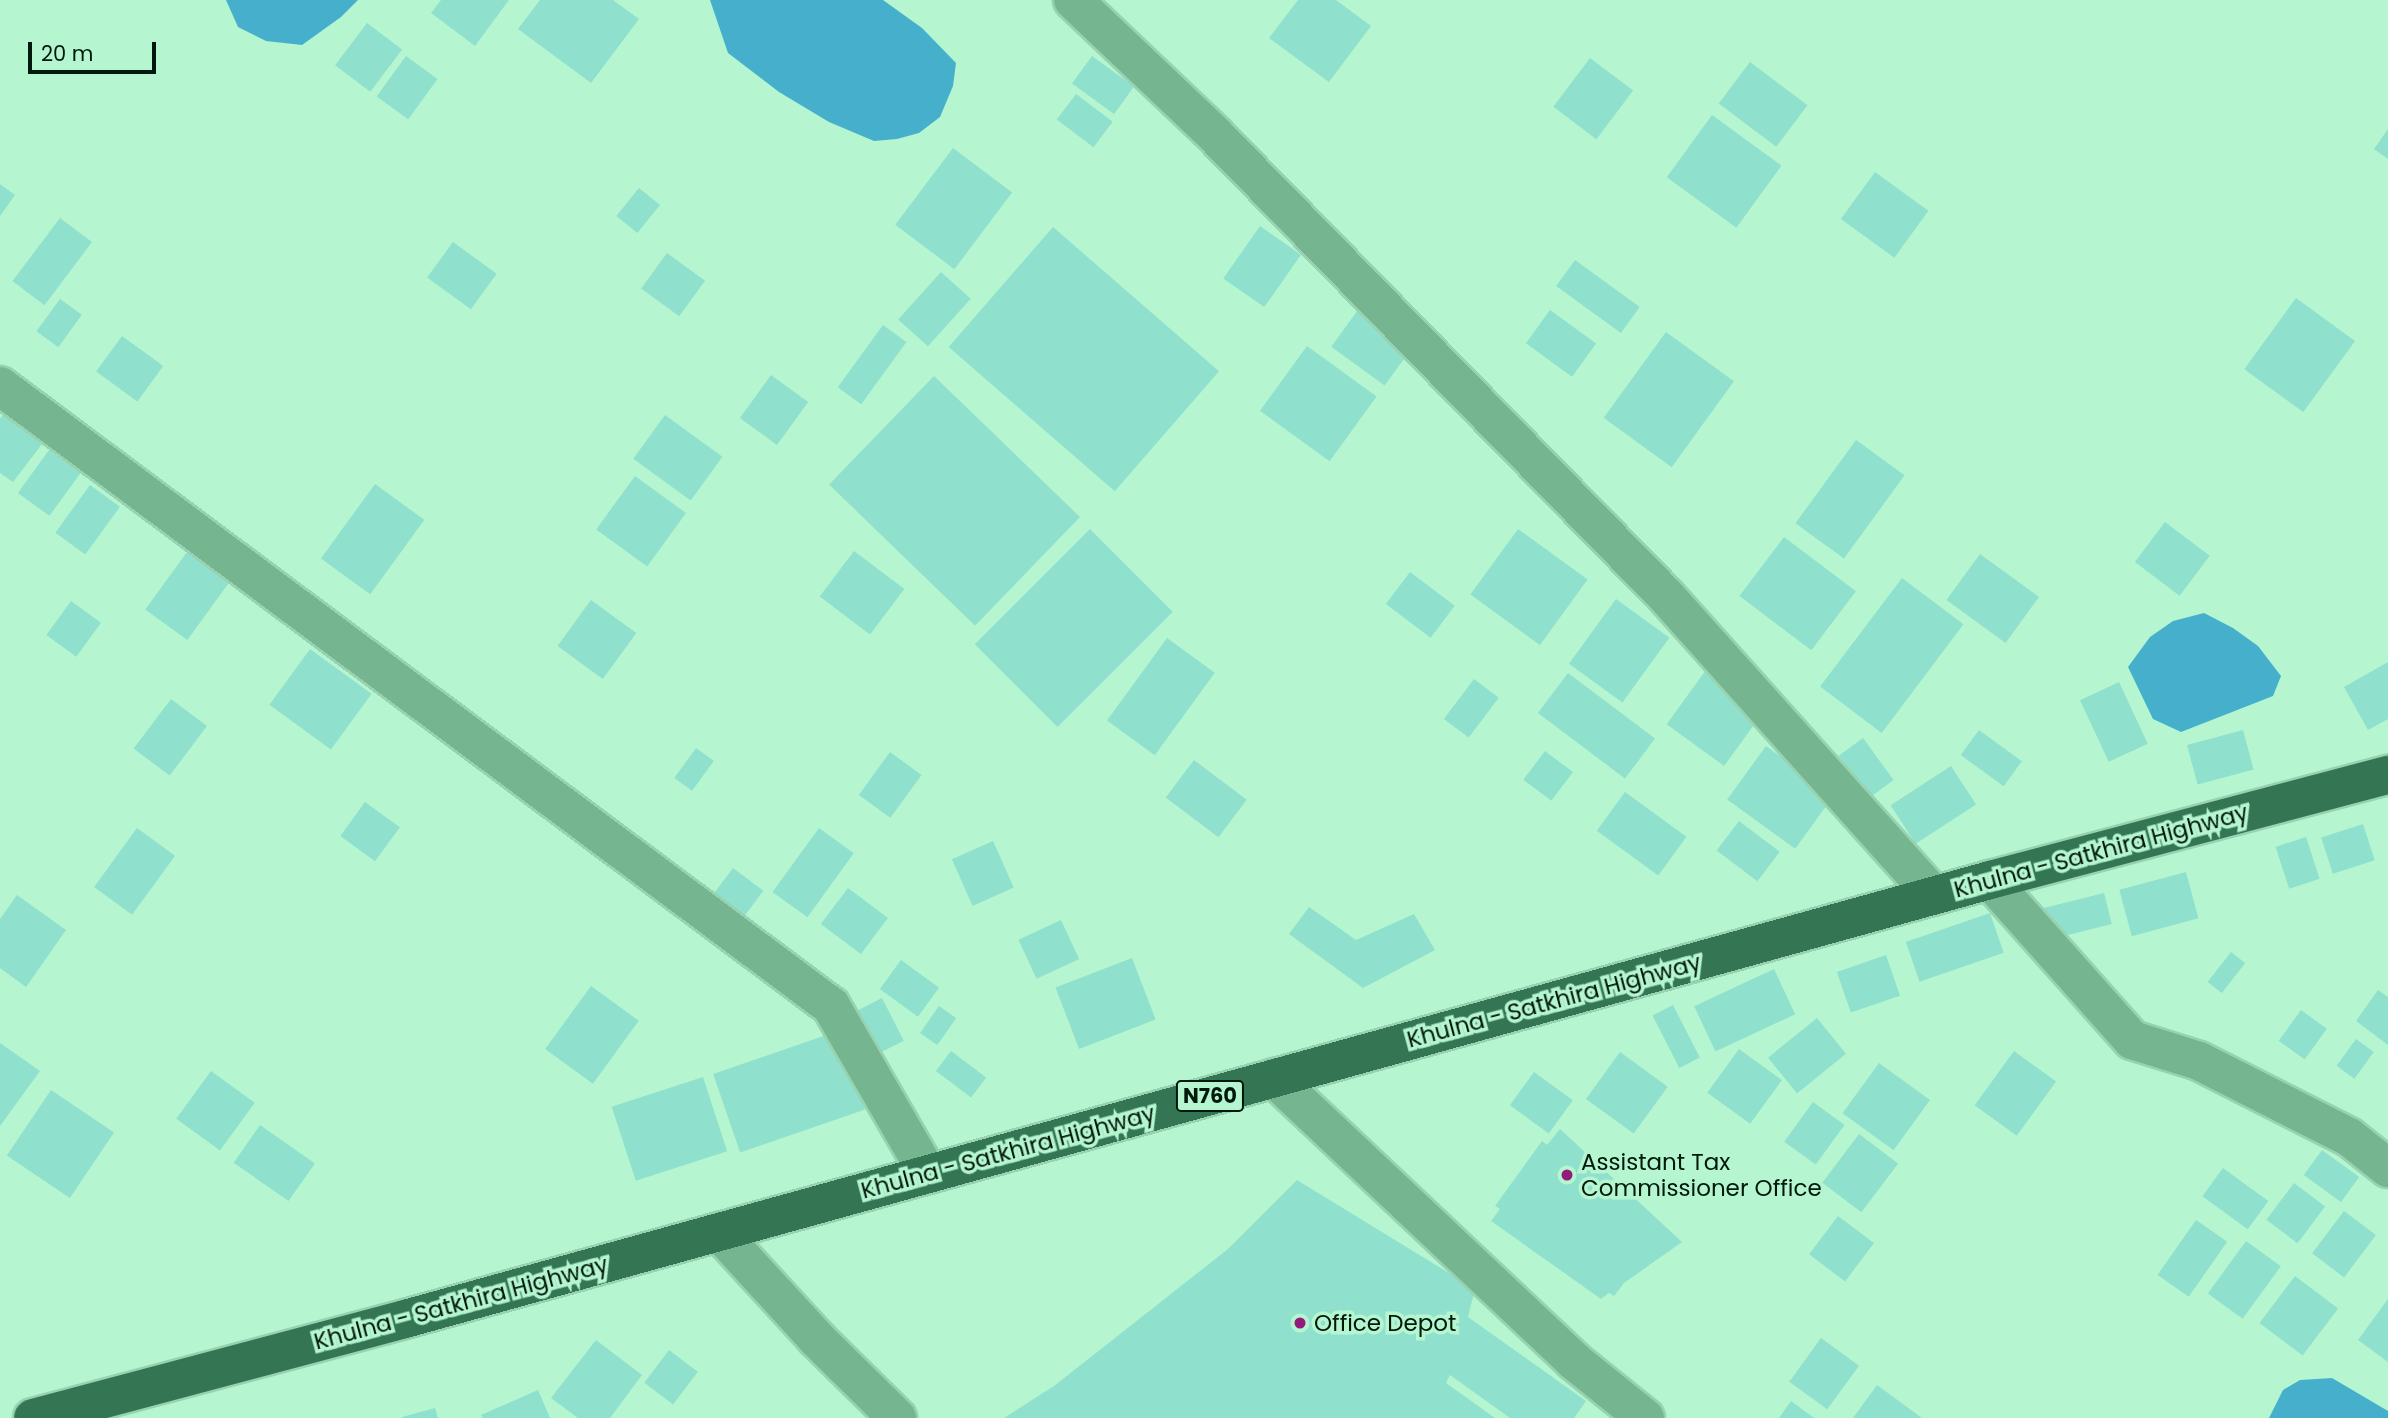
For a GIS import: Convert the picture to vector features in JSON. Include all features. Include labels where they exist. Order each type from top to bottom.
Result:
[{"type":"highway","name":"Khulna - Satkhira Highway","points":[[33,1418],[719,1232],[1990,880],[2388,775]]},
{"type":"street","points":[[1073,0],[1214,134],[1656,586],[1934,896]]},
{"type":"street","points":[[0,386],[831,1006],[929,1174]]},
{"type":"street","points":[[1990,880],[2132,1040],[2199,1061],[2349,1137],[2388,1168]]},
{"type":"street","points":[[1274,1078],[1574,1361],[1645,1418]]},
{"type":"street","points":[[719,1232],[816,1338],[897,1418]]},
{"type":"water","points":[[226,0],[358,0],[341,17],[302,45],[266,41],[238,27]]},
{"type":"water","points":[[710,0],[883,0],[922,28],[956,63],[953,86],[940,117],[919,133],[874,141],[829,122],[779,92],[728,53]]},
{"type":"water","points":[[2204,613],[2233,628],[2258,646],[2281,676],[2273,696],[2181,732],[2153,719],[2128,667],[2150,637],[2173,621]]},
{"type":"water","points":[[2332,1378],[2388,1411],[2388,1418],[2269,1418],[2283,1390],[2300,1380]]},
{"type":"building","points":[[441,0],[509,0],[475,46],[431,13]]},
{"type":"building","points":[[540,0],[613,0],[639,19],[591,83],[518,29]]},
{"type":"building","points":[[1298,0],[1336,0],[1371,26],[1329,82],[1269,38]]},
{"type":"building","points":[[367,23],[402,49],[370,92],[335,65]]},
{"type":"building","points":[[406,56],[438,79],[408,119],[377,96]]},
{"type":"building","points":[[1092,56],[1134,87],[1114,114],[1072,84]]},
{"type":"building","points":[[1590,58],[1633,90],[1596,139],[1553,107]]},
{"type":"building","points":[[1750,62],[1808,105],[1776,147],[1719,104]]},
{"type":"building","points":[[1076,94],[1113,122],[1093,147],[1057,120]]},
{"type":"building","points":[[1712,115],[1782,166],[1736,228],[1667,177]]},
{"type":"building","points":[[2388,129],[2388,159],[2374,149]]},
{"type":"building","points":[[953,148],[1012,193],[954,269],[895,225]]},
{"type":"building","points":[[1875,172],[1928,211],[1894,258],[1841,219]]},
{"type":"building","points":[[0,184],[15,195],[0,216]]},
{"type":"building","points":[[639,188],[660,205],[637,233],[616,216]]},
{"type":"building","points":[[60,218],[92,242],[44,305],[12,281]]},
{"type":"building","points":[[1260,226],[1301,255],[1264,307],[1223,278]]},
{"type":"building","points":[[1053,227],[1219,371],[1115,491],[949,347]]},
{"type":"building","points":[[453,242],[497,274],[471,309],[427,278]]},
{"type":"building","points":[[667,253],[705,281],[679,316],[641,289]]},
{"type":"building","points":[[1575,260],[1640,307],[1621,333],[1556,286]]},
{"type":"building","points":[[941,272],[971,299],[928,346],[898,320]]},
{"type":"building","points":[[2296,298],[2355,341],[2303,412],[2244,369]]},
{"type":"building","points":[[60,299],[82,315],[58,347],[36,331]]},
{"type":"building","points":[[1363,303],[1416,342],[1385,385],[1331,347]]},
{"type":"building","points":[[1550,310],[1596,344],[1572,377],[1526,343]]},
{"type":"building","points":[[883,325],[906,342],[861,404],[838,387]]},
{"type":"building","points":[[1666,332],[1734,381],[1672,467],[1604,418]]},
{"type":"building","points":[[122,336],[163,366],[137,402],[96,372]]},
{"type":"building","points":[[1307,346],[1377,397],[1330,461],[1260,411]]},
{"type":"building","points":[[771,375],[808,402],[777,445],[740,418]]},
{"type":"building","points":[[934,376],[1080,517],[975,626],[829,485]]},
{"type":"building","points":[[3,415],[42,444],[13,482],[0,473],[0,419]]},
{"type":"building","points":[[665,415],[722,457],[691,500],[633,459]]},
{"type":"building","points":[[1856,440],[1905,475],[1844,559],[1795,523]]},
{"type":"building","points":[[49,450],[81,473],[49,516],[18,493]]},
{"type":"building","points":[[635,476],[686,513],[647,566],[596,529]]},
{"type":"building","points":[[375,484],[424,520],[370,594],[321,558]]},
{"type":"building","points":[[90,485],[120,507],[85,554],[55,533]]},
{"type":"building","points":[[2165,522],[2210,556],[2180,596],[2135,562]]},
{"type":"building","points":[[1090,529],[1173,612],[1057,727],[975,644]]},
{"type":"building","points":[[1518,529],[1588,580],[1540,645],[1470,595]]},
{"type":"building","points":[[1784,537],[1856,591],[1811,650],[1739,596]]},
{"type":"building","points":[[854,551],[904,589],[870,634],[820,597]]},
{"type":"building","points":[[187,552],[229,583],[187,640],[145,609]]},
{"type":"building","points":[[1980,554],[2039,597],[2006,643],[1946,600]]},
{"type":"building","points":[[1410,572],[1455,606],[1431,638],[1386,604]]},
{"type":"building","points":[[1902,578],[1963,624],[1882,733],[1820,687]]},
{"type":"building","points":[[1616,599],[1669,638],[1622,703],[1569,664]]},
{"type":"building","points":[[591,600],[636,633],[603,679],[557,646]]},
{"type":"building","points":[[71,601],[101,623],[76,657],[46,635]]},
{"type":"building","points":[[1167,638],[1215,673],[1155,755],[1107,721]]},
{"type":"building","points":[[310,649],[371,694],[331,749],[269,705]]},
{"type":"building","points":[[2388,662],[2388,719],[2368,730],[2344,687]]},
{"type":"building","points":[[1706,670],[1763,712],[1724,766],[1667,724]]},
{"type":"building","points":[[1568,673],[1655,739],[1625,779],[1538,713]]},
{"type":"building","points":[[1474,679],[1499,698],[1469,738],[1444,719]]},
{"type":"building","points":[[2119,682],[2148,744],[2109,762],[2080,700]]},
{"type":"building","points":[[171,699],[207,726],[170,776],[134,749]]},
{"type":"building","points":[[1979,730],[2022,761],[2004,786],[1961,755]]},
{"type":"building","points":[[2243,730],[2254,770],[2198,785],[2187,745]]},
{"type":"building","points":[[1863,738],[1894,780],[1869,798],[1839,756]]},
{"type":"building","points":[[1766,746],[1834,795],[1795,849],[1727,799]]},
{"type":"building","points":[[696,748],[714,761],[692,791],[674,778]]},
{"type":"building","points":[[1545,751],[1573,772],[1551,801],[1523,780]]},
{"type":"building","points":[[890,752],[922,775],[890,818],[859,795]]},
{"type":"building","points":[[1194,760],[1247,800],[1218,837],[1166,798]]},
{"type":"building","points":[[1951,766],[1976,805],[1916,844],[1891,805]]},
{"type":"building","points":[[1625,792],[1686,837],[1658,876],[1597,831]]},
{"type":"building","points":[[365,802],[400,827],[375,861],[340,836]]},
{"type":"building","points":[[1739,821],[1780,852],[1757,881],[1717,851]]},
{"type":"building","points":[[2363,824],[2375,860],[2333,874],[2321,838]]},
{"type":"building","points":[[137,828],[175,856],[132,915],[94,887]]},
{"type":"building","points":[[819,828],[854,853],[807,917],[773,892]]},
{"type":"building","points":[[2306,837],[2320,879],[2289,889],[2276,847]]},
{"type":"building","points":[[993,841],[1014,888],[973,906],[952,859]]},
{"type":"building","points":[[733,868],[763,891],[740,922],[710,899]]},
{"type":"building","points":[[2186,872],[2198,918],[2132,936],[2119,890]]},
{"type":"building","points":[[848,888],[888,918],[861,954],[821,924]]},
{"type":"building","points":[[2104,893],[2112,924],[2051,939],[2043,908]]},
{"type":"building","points":[[17,895],[66,930],[26,987],[0,968],[0,919]]},
{"type":"building","points":[[1309,907],[1356,940],[1414,914],[1435,950],[1363,988],[1289,934]]},
{"type":"building","points":[[1990,913],[2004,953],[1920,982],[1906,942]]},
{"type":"building","points":[[1061,920],[1079,959],[1037,979],[1018,940]]},
{"type":"building","points":[[2231,952],[2245,963],[2222,993],[2208,982]]},
{"type":"building","points":[[1886,955],[1900,996],[1851,1013],[1837,972]]},
{"type":"building","points":[[1132,958],[1156,1020],[1079,1049],[1055,987]]},
{"type":"building","points":[[901,960],[939,988],[918,1017],[880,989]]},
{"type":"building","points":[[1774,969],[1795,1014],[1715,1052],[1694,1006]]},
{"type":"building","points":[[591,986],[639,1021],[593,1084],[545,1049]]},
{"type":"building","points":[[2378,990],[2388,997],[2388,1045],[2356,1021]]},
{"type":"building","points":[[882,998],[904,1041],[876,1055],[854,1012]]},
{"type":"building","points":[[1673,1005],[1700,1058],[1679,1068],[1653,1015]]},
{"type":"building","points":[[939,1006],[956,1018],[937,1045],[920,1033]]},
{"type":"building","points":[[2301,1010],[2327,1029],[2305,1060],[2279,1041]]},
{"type":"building","points":[[1817,1018],[1846,1054],[1797,1093],[1768,1058]]},
{"type":"building","points":[[838,1031],[865,1109],[740,1152],[713,1074]]},
{"type":"building","points":[[2356,1039],[2374,1052],[2354,1079],[2337,1066]]},
{"type":"building","points":[[0,1043],[40,1071],[0,1126]]},
{"type":"building","points":[[1739,1049],[1782,1080],[1750,1124],[1707,1093]]},
{"type":"building","points":[[951,1051],[986,1077],[971,1097],[936,1071]]},
{"type":"building","points":[[2014,1051],[2056,1082],[2017,1136],[1975,1105]]},
{"type":"building","points":[[1620,1052],[1668,1087],[1634,1134],[1586,1099]]},
{"type":"building","points":[[1879,1063],[1930,1100],[1894,1150],[1843,1113]]},
{"type":"building","points":[[211,1071],[255,1103],[220,1150],[176,1119]]},
{"type":"building","points":[[1534,1072],[1573,1100],[1549,1133],[1510,1105]]},
{"type":"building","points":[[703,1077],[727,1151],[636,1181],[612,1107]]},
{"type":"building","points":[[51,1090],[114,1132],[70,1198],[7,1155]]},
{"type":"building","points":[[1813,1102],[1845,1125],[1816,1165],[1784,1142]]},
{"type":"building","points":[[260,1125],[315,1163],[288,1201],[234,1163]]},
{"type":"building","name":"Assistant Tax Commissioner Office","points":[[1560,1129],[1682,1242],[1624,1283],[1614,1296],[1609,1293],[1601,1299],[1491,1221],[1500,1209],[1495,1206],[1542,1141],[1547,1145]]},
{"type":"building","points":[[1859,1134],[1898,1163],[1861,1212],[1822,1183]]},
{"type":"building","points":[[2322,1150],[2359,1177],[2341,1202],[2304,1175]]},
{"type":"building","points":[[2223,1168],[2268,1201],[2248,1229],[2202,1196]]},
{"type":"building","name":"Office Depot","points":[[1297,1180],[1475,1289],[1468,1317],[1586,1401],[1574,1418],[1510,1418],[1450,1375],[1446,1383],[1495,1418],[1004,1418],[1054,1386],[1228,1249]]},
{"type":"building","points":[[2294,1183],[2325,1206],[2297,1243],[2266,1220]]},
{"type":"building","points":[[2344,1211],[2376,1235],[2344,1277],[2312,1253]]},
{"type":"building","points":[[1838,1216],[1874,1243],[1845,1281],[1809,1254]]},
{"type":"building","points":[[2196,1220],[2227,1242],[2189,1297],[2158,1275]]},
{"type":"building","points":[[2246,1241],[2281,1266],[2243,1319],[2208,1294]]},
{"type":"building","points":[[2295,1276],[2338,1308],[2303,1356],[2259,1323]]},
{"type":"building","points":[[2388,1299],[2388,1362],[2358,1340]]},
{"type":"building","points":[[1821,1338],[1859,1366],[1827,1409],[1789,1382]]},
{"type":"building","points":[[596,1340],[642,1375],[610,1418],[578,1418],[551,1398]]},
{"type":"building","points":[[669,1350],[698,1372],[673,1404],[644,1383]]},
{"type":"building","points":[[1877,1385],[1922,1418],[1853,1418]]},
{"type":"building","points":[[538,1390],[550,1418],[483,1418],[481,1415]]},
{"type":"building","points":[[1791,1401],[1814,1418],[1779,1418]]},
{"type":"building","points":[[435,1408],[438,1418],[402,1418],[402,1417]]},
{"type":"place","name":"Assistant Tax Commissioner Office","points":[[1567,1175]]},
{"type":"place","name":"Office Depot","points":[[1300,1323]]}]
